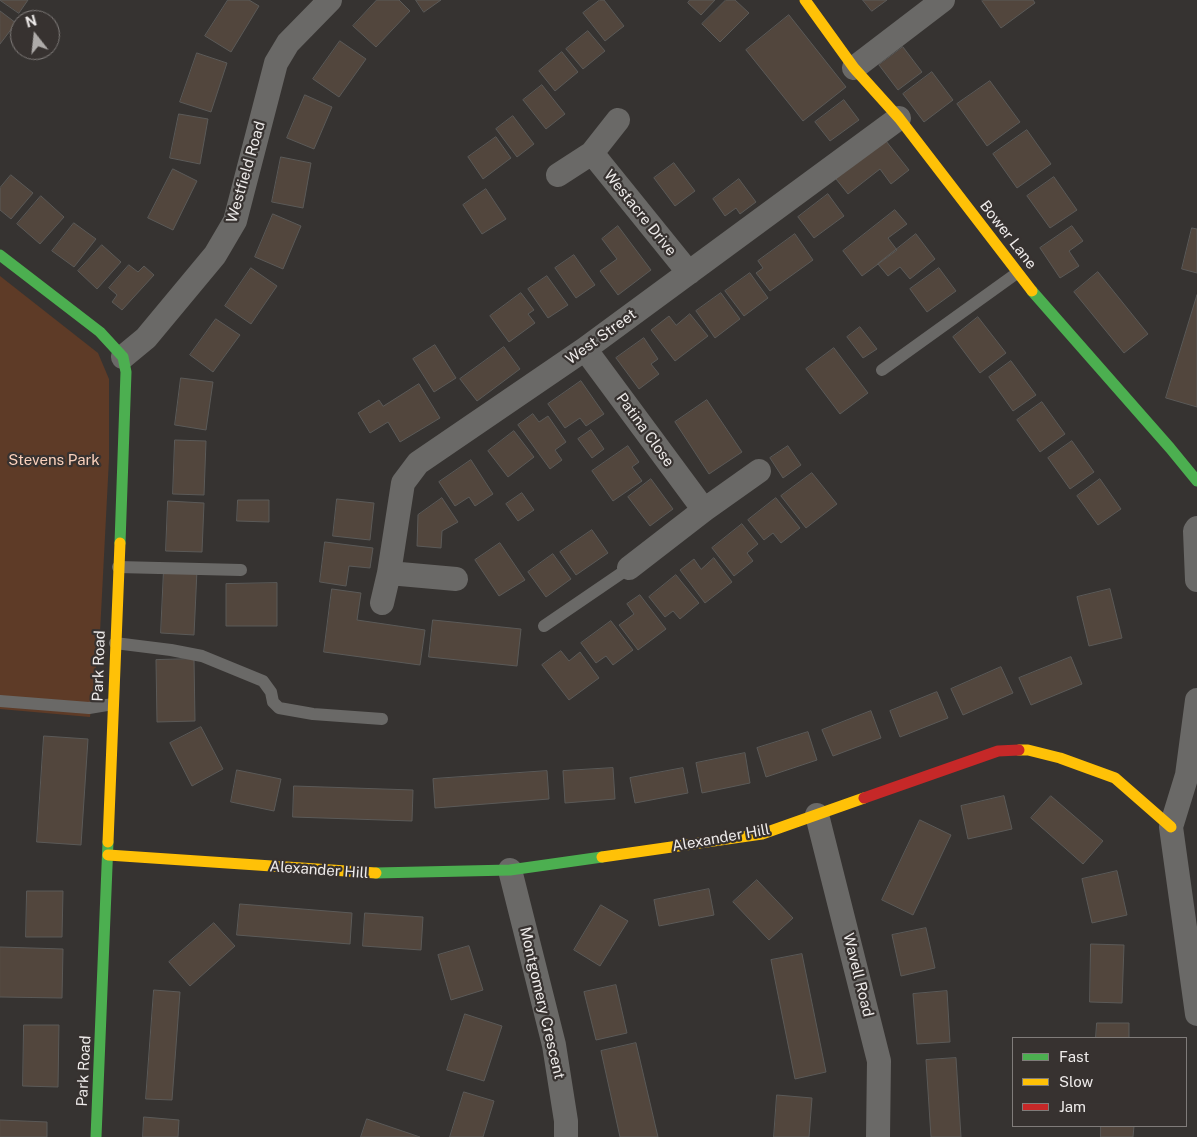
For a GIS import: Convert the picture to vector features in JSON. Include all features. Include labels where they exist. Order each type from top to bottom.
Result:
[{"type":"street","name":"Westfield Road","points":[[123,357],[146,338],[159,323],[214,255],[235,221],[276,64],[288,43],[330,0]]},
{"type":"street","name":"Bower Lane","points":[[805,0],[854,68],[899,118],[1034,294],[1197,481]]},
{"type":"street","points":[[854,68],[943,0]]},
{"type":"street","name":"West Street","points":[[382,603],[389,573],[403,483],[418,463],[586,349],[899,118]]},
{"type":"street","points":[[558,174],[592,153],[618,120]]},
{"type":"street","name":"Westacre Drive","points":[[592,153],[688,273]]},
{"type":"street","points":[[0,255],[100,332],[123,357]]},
{"type":"street","name":"Patina Close","points":[[586,349],[704,510]]},
{"type":"street","name":"Park Road","points":[[96,1137],[126,372],[123,357]]},
{"type":"street","points":[[629,568],[704,510],[759,471]]},
{"type":"street","points":[[1197,528],[1195,531],[1197,580]]},
{"type":"street","points":[[389,573],[456,579]]},
{"type":"street","points":[[1197,700],[1187,774],[1171,827],[1197,1014]]},
{"type":"street","name":"Alexander Hill","points":[[108,855],[384,874],[510,870],[752,835],[817,815],[998,752],[1028,750],[1060,758],[1115,778],[1171,827]]},
{"type":"street","name":"Wavell Road","points":[[817,815],[880,1061],[878,1137]]},
{"type":"street","name":"Montgomery Crescent","points":[[510,870],[554,1045],[566,1121],[566,1137]]},
{"type":"lane","points":[[882,370],[1018,273]]},
{"type":"lane","points":[[118,567],[242,570]]},
{"type":"lane","points":[[544,626],[629,568]]},
{"type":"lane","points":[[115,644],[170,650],[202,656],[263,681],[271,692],[273,702],[279,708],[314,714],[382,718]]},
{"type":"lane","points":[[0,701],[89,708],[112,704]]},
{"type":"green space","name":"Stevens Park","points":[[0,276],[98,353],[109,379],[109,459],[100,633],[90,717],[0,709]]},
{"type":"building","points":[[0,0],[28,0],[21,10],[15,10]]},
{"type":"building","points":[[228,0],[249,0],[259,6],[231,52],[205,36]]},
{"type":"building","points":[[377,0],[399,0],[410,11],[376,47],[353,26]]},
{"type":"building","points":[[416,0],[441,0],[424,12]]},
{"type":"building","points":[[600,0],[604,0],[624,26],[605,41],[583,13]]},
{"type":"building","points":[[690,0],[715,0],[701,15],[688,3]]},
{"type":"building","points":[[726,0],[735,0],[749,13],[720,42],[702,24]]},
{"type":"building","points":[[863,0],[887,0],[872,11]]},
{"type":"building","points":[[983,0],[1033,0],[1035,3],[1001,28]]},
{"type":"building","points":[[0,11],[10,18],[10,31],[0,44]]},
{"type":"building","points":[[789,15],[846,87],[803,121],[746,50]]},
{"type":"building","points":[[588,31],[605,51],[583,69],[566,49]]},
{"type":"building","points":[[340,41],[366,59],[339,97],[313,79]]},
{"type":"building","points":[[903,47],[922,72],[898,90],[879,65]]},
{"type":"building","points":[[562,52],[578,72],[555,91],[539,71]]},
{"type":"building","points":[[197,53],[227,63],[211,112],[180,102]]},
{"type":"building","points":[[932,72],[953,100],[924,122],[903,94]]},
{"type":"building","points":[[990,81],[1020,122],[987,146],[957,104]]},
{"type":"building","points":[[542,85],[565,114],[546,129],[523,100]]},
{"type":"building","points":[[305,95],[332,107],[314,149],[287,138]]},
{"type":"building","points":[[844,100],[859,120],[830,141],[815,122]]},
{"type":"building","points":[[179,114],[208,119],[200,164],[170,158]]},
{"type":"building","points":[[513,116],[534,144],[517,157],[496,129]]},
{"type":"building","points":[[1027,130],[1051,164],[1017,188],[993,154]]},
{"type":"building","points":[[496,137],[511,158],[483,179],[468,157]]},
{"type":"building","points":[[886,141],[909,170],[891,184],[880,169],[848,194],[836,179]]},
{"type":"building","points":[[281,157],[311,163],[303,208],[272,202]]},
{"type":"building","points":[[674,163],[695,191],[675,206],[654,178]]},
{"type":"building","points":[[173,169],[197,181],[173,230],[148,218]]},
{"type":"building","points":[[11,175],[33,193],[11,219],[0,210],[0,188]]},
{"type":"building","points":[[1054,177],[1077,210],[1050,228],[1027,196]]},
{"type":"building","points":[[739,179],[756,202],[740,214],[736,208],[725,216],[713,199]]},
{"type":"building","points":[[486,189],[506,219],[482,234],[463,205]]},
{"type":"building","points":[[828,194],[844,216],[814,238],[798,217]]},
{"type":"building","points":[[41,196],[64,217],[40,244],[17,224]]},
{"type":"building","points":[[895,210],[907,224],[888,238],[897,250],[862,276],[843,251]]},
{"type":"building","points":[[273,214],[301,226],[283,269],[255,257]]},
{"type":"building","points":[[74,223],[96,239],[74,267],[52,251]]},
{"type":"building","points":[[618,226],[651,270],[618,295],[600,271],[617,259],[602,239]]},
{"type":"building","points":[[1072,226],[1083,241],[1069,251],[1079,266],[1060,278],[1040,248]]},
{"type":"building","points":[[1192,228],[1197,229],[1197,273],[1182,269]]},
{"type":"building","points":[[795,234],[813,260],[770,291],[756,273],[763,268],[758,261]]},
{"type":"building","points":[[916,234],[935,259],[910,279],[900,267],[888,276],[878,264]]},
{"type":"building","points":[[102,245],[121,262],[97,289],[78,271]]},
{"type":"building","points":[[574,255],[595,285],[576,298],[555,268]]},
{"type":"building","points":[[129,265],[138,272],[144,266],[154,275],[122,310],[112,302],[117,295],[109,288]]},
{"type":"building","points":[[251,268],[277,286],[251,324],[225,306]]},
{"type":"building","points":[[939,268],[956,291],[927,312],[910,289]]},
{"type":"building","points":[[1098,272],[1148,334],[1124,353],[1074,292]]},
{"type":"building","points":[[750,273],[768,298],[744,316],[725,291]]},
{"type":"building","points":[[547,276],[568,305],[548,318],[528,289]]},
{"type":"building","points":[[521,293],[534,310],[528,314],[535,323],[509,342],[490,316]]},
{"type":"building","points":[[721,293],[740,319],[715,338],[696,311]]},
{"type":"building","points":[[1197,295],[1197,407],[1166,398]]},
{"type":"building","points":[[690,314],[708,336],[675,361],[651,330],[669,316],[676,325]]},
{"type":"building","points":[[978,317],[1006,353],[980,373],[953,337]]},
{"type":"building","points":[[216,319],[240,335],[213,372],[190,355]]},
{"type":"building","points":[[860,327],[877,349],[863,358],[847,337]]},
{"type":"building","points":[[644,338],[658,359],[651,364],[659,374],[639,389],[616,358]]},
{"type":"building","points":[[435,345],[456,378],[434,392],[413,359]]},
{"type":"building","points":[[504,347],[520,369],[477,401],[460,379]]},
{"type":"building","points":[[834,348],[868,393],[840,414],[806,369]]},
{"type":"building","points":[[1011,361],[1036,395],[1013,411],[989,377]]},
{"type":"building","points":[[181,378],[213,382],[206,430],[175,425]]},
{"type":"building","points":[[581,381],[604,414],[586,426],[580,418],[565,428],[548,404]]},
{"type":"building","points":[[419,384],[440,418],[400,442],[388,422],[370,433],[358,413],[379,400],[383,406]]},
{"type":"building","points":[[707,400],[742,452],[709,474],[675,422]]},
{"type":"building","points":[[1042,402],[1065,434],[1040,452],[1017,420]]},
{"type":"building","points":[[533,414],[539,422],[548,416],[566,442],[555,450],[562,460],[550,469],[518,425]]},
{"type":"building","points":[[591,430],[604,449],[592,458],[578,439]]},
{"type":"building","points":[[514,431],[534,457],[508,477],[488,451]]},
{"type":"building","points":[[175,440],[206,441],[204,495],[173,494]]},
{"type":"building","points":[[1072,441],[1094,472],[1070,489],[1048,458]]},
{"type":"building","points":[[628,446],[639,462],[632,467],[642,481],[613,501],[592,471]]},
{"type":"building","points":[[788,446],[801,465],[783,478],[770,458]]},
{"type":"building","points":[[471,460],[493,494],[475,506],[469,497],[455,506],[439,482]]},
{"type":"building","points":[[812,473],[837,504],[806,528],[781,496]]},
{"type":"building","points":[[651,479],[673,509],[650,526],[628,497]]},
{"type":"building","points":[[1100,479],[1121,509],[1098,525],[1077,496]]},
{"type":"building","points":[[522,493],[534,510],[518,521],[506,504]]},
{"type":"building","points":[[442,498],[458,522],[442,531],[441,548],[417,546],[418,515]]},
{"type":"building","points":[[776,498],[800,528],[781,543],[773,533],[764,540],[748,520]]},
{"type":"building","points":[[337,499],[374,503],[370,540],[333,536]]},
{"type":"building","points":[[238,500],[269,500],[269,522],[237,521]]},
{"type":"building","points":[[168,501],[204,503],[202,552],[166,551]]},
{"type":"building","points":[[742,524],[758,544],[747,553],[753,561],[734,576],[712,548]]},
{"type":"building","points":[[592,530],[608,553],[576,575],[560,552]]},
{"type":"building","points":[[325,542],[373,548],[370,568],[349,566],[346,586],[320,582]]},
{"type":"building","points":[[500,543],[525,580],[499,596],[475,560]]},
{"type":"building","points":[[553,554],[571,579],[546,597],[528,572]]},
{"type":"building","points":[[714,558],[732,582],[705,603],[680,570],[694,559],[701,569]]},
{"type":"building","points":[[164,569],[197,570],[194,635],[161,633]]},
{"type":"building","points":[[676,575],[699,603],[680,619],[673,611],[665,617],[649,597]]},
{"type":"building","points":[[277,583],[277,626],[226,626],[226,584]]},
{"type":"building","points":[[332,589],[361,593],[357,620],[425,630],[420,665],[324,652]]},
{"type":"building","points":[[1110,589],[1122,638],[1089,646],[1077,597]]},
{"type":"building","points":[[640,595],[666,629],[638,650],[619,625],[634,614],[627,604]]},
{"type":"building","points":[[433,620],[521,629],[517,666],[429,657]]},
{"type":"building","points":[[611,621],[633,650],[613,665],[606,656],[596,663],[581,643]]},
{"type":"building","points":[[561,651],[569,661],[580,652],[599,678],[569,700],[542,665]]},
{"type":"building","points":[[1071,657],[1082,684],[1031,705],[1019,678]]},
{"type":"building","points":[[194,659],[195,721],[157,722],[156,660]]},
{"type":"building","points":[[1001,667],[1013,693],[963,715],[951,689]]},
{"type":"building","points":[[937,692],[948,718],[900,737],[890,711]]},
{"type":"building","points":[[871,711],[881,738],[833,756],[822,730]]},
{"type":"building","points":[[201,727],[223,769],[192,786],[170,743]]},
{"type":"building","points":[[808,732],[817,760],[766,777],[757,748]]},
{"type":"building","points":[[44,736],[88,739],[81,845],[37,842]]},
{"type":"building","points":[[745,753],[750,783],[702,793],[696,763]]},
{"type":"building","points":[[613,768],[615,799],[565,803],[563,771]]},
{"type":"building","points":[[683,768],[688,793],[635,803],[630,778]]},
{"type":"building","points":[[237,770],[281,779],[274,811],[231,802]]},
{"type":"building","points":[[547,771],[549,799],[435,808],[433,779]]},
{"type":"building","points":[[294,786],[413,790],[412,821],[293,817]]},
{"type":"building","points":[[1004,796],[1012,829],[968,839],[961,806]]},
{"type":"building","points":[[1051,796],[1103,841],[1083,864],[1031,818]]},
{"type":"building","points":[[920,820],[951,835],[913,915],[882,900]]},
{"type":"building","points":[[1117,871],[1127,915],[1092,923],[1082,879]]},
{"type":"building","points":[[757,880],[793,918],[769,940],[733,902]]},
{"type":"building","points":[[709,889],[714,915],[659,926],[654,900]]},
{"type":"building","points":[[27,891],[63,891],[62,937],[26,937]]},
{"type":"building","points":[[240,904],[352,913],[350,944],[237,935]]},
{"type":"building","points":[[601,905],[628,921],[600,966],[574,950]]},
{"type":"building","points":[[365,913],[423,917],[421,950],[363,946]]},
{"type":"building","points":[[214,923],[235,946],[190,986],[169,962]]},
{"type":"building","points":[[926,928],[935,968],[901,976],[892,935]]},
{"type":"building","points":[[1091,944],[1124,945],[1122,1003],[1090,1002]]},
{"type":"building","points":[[469,946],[483,990],[451,1000],[438,955]]},
{"type":"building","points":[[0,947],[63,949],[62,998],[0,997]]},
{"type":"building","points":[[802,954],[826,1072],[795,1079],[771,960]]},
{"type":"building","points":[[616,985],[627,1033],[596,1040],[584,992]]},
{"type":"building","points":[[154,990],[180,992],[172,1100],[146,1099]]},
{"type":"building","points":[[947,991],[950,1042],[917,1044],[913,994]]},
{"type":"building","points":[[465,1014],[502,1026],[484,1081],[447,1070]]},
{"type":"building","points":[[1097,1023],[1129,1023],[1129,1037],[1096,1037]]},
{"type":"building","points":[[24,1025],[59,1025],[58,1087],[23,1086]]},
{"type":"building","points":[[636,1043],[658,1137],[620,1137],[601,1051]]},
{"type":"building","points":[[956,1058],[961,1137],[931,1137],[926,1060]]},
{"type":"building","points":[[464,1092],[494,1101],[483,1137],[450,1137]]},
{"type":"building","points":[[777,1095],[812,1098],[809,1137],[774,1137]]},
{"type":"building","points":[[144,1117],[179,1120],[178,1137],[143,1137]]},
{"type":"building","points":[[367,1119],[420,1137],[361,1137]]},
{"type":"building","points":[[0,1120],[47,1122],[47,1137],[0,1137]]},
{"type":"building","points":[[1101,1127],[1134,1127],[1133,1137],[1101,1137]]},
{"type":"traffic: fast","points":[[0,255],[100,332],[123,357],[126,372],[120,543]]},
{"type":"traffic: fast","points":[[1032,291],[1197,481]]},
{"type":"traffic: fast","points":[[96,1137],[108,842]]},
{"type":"traffic: fast","points":[[376,873],[510,870],[602,857]]},
{"type":"traffic: slow","points":[[805,0],[854,68],[899,118],[1032,291]]},
{"type":"traffic: slow","points":[[108,842],[120,543]]},
{"type":"traffic: slow","points":[[1019,750],[1028,750],[1060,758],[1115,778],[1171,827]]},
{"type":"traffic: slow","points":[[602,857],[762,834],[864,798]]},
{"type":"traffic: slow","points":[[108,855],[376,873]]},
{"type":"traffic: jam","points":[[864,798],[998,751],[1019,750]]}]
